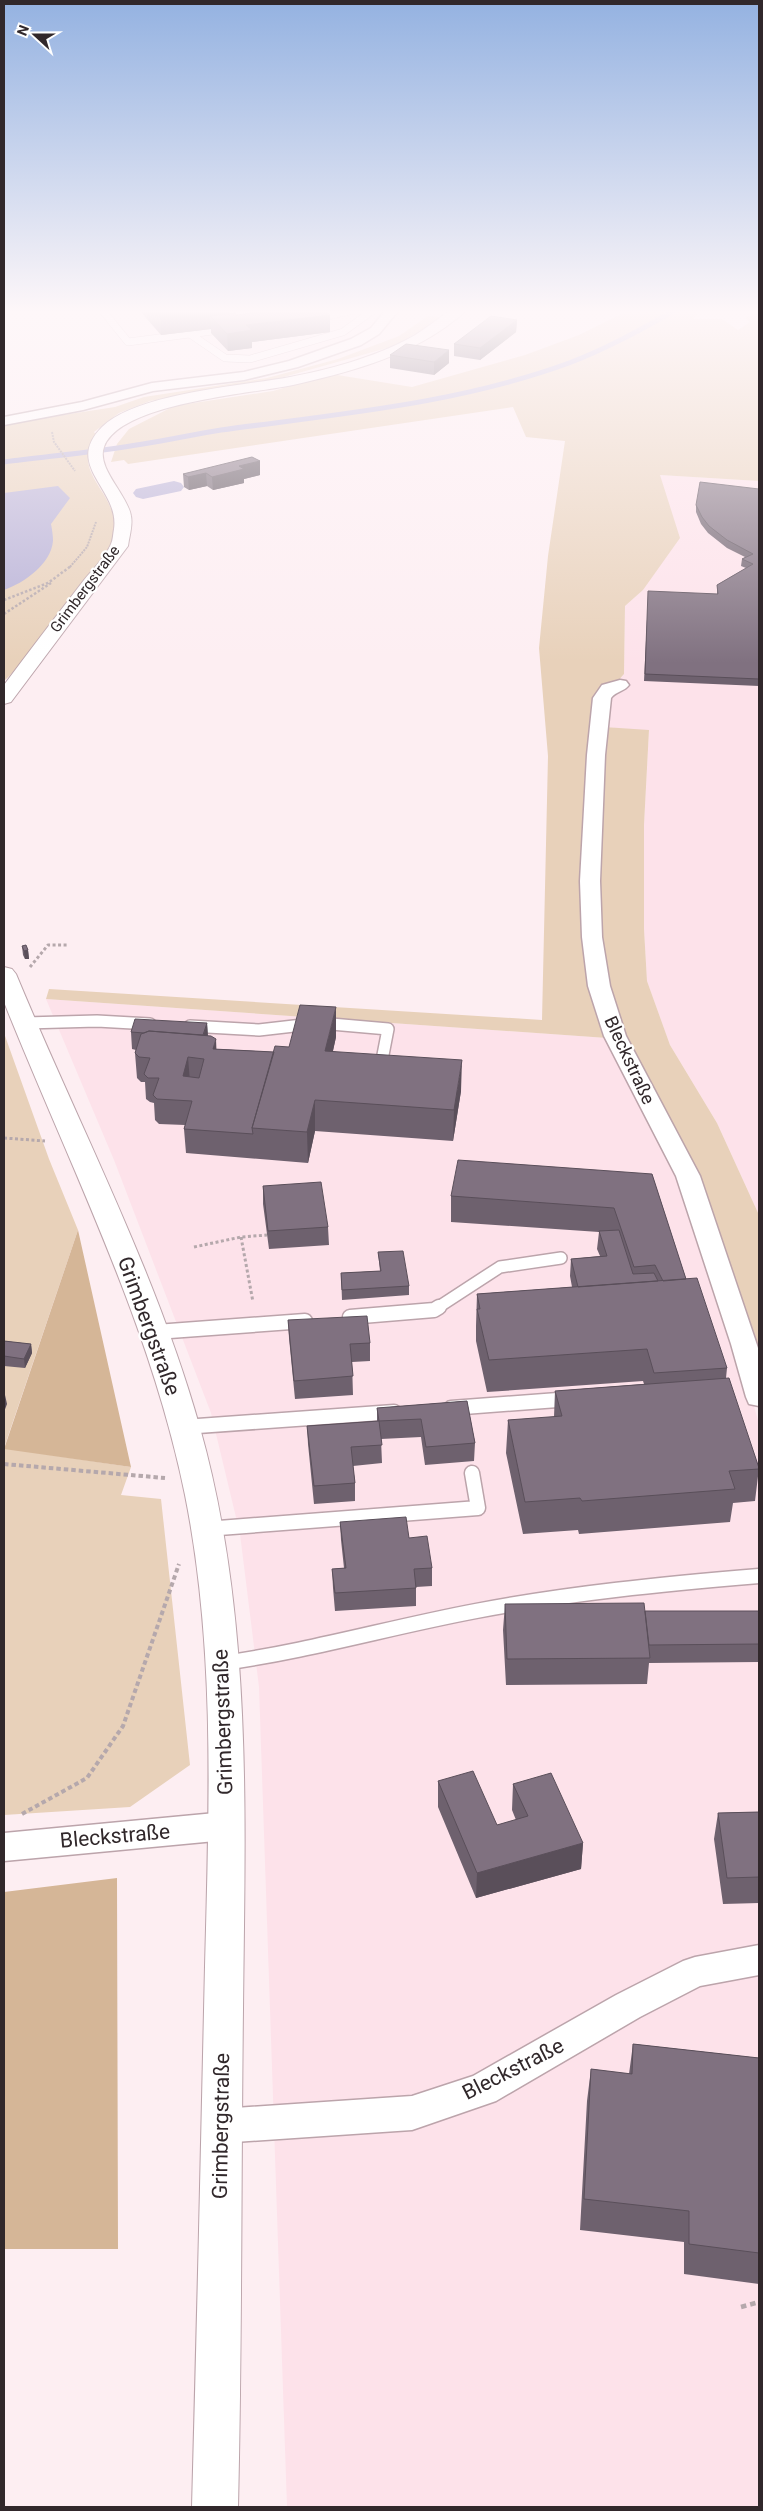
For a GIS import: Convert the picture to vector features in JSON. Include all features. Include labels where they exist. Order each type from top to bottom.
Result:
[{"type":"street","name":"Grimbergstraße","points":[[4,698],[119,546],[123,531],[123,515],[116,496],[97,464],[96,447],[103,436],[113,428]]},
{"type":"street","name":"Bleckstraße","points":[[620,685],[608,689],[602,698],[596,755],[590,881],[592,938],[599,986],[615,1036],[688,1176],[744,1344],[759,1397]]},
{"type":"street","name":"Grimbergstraße","points":[[4,974],[156,1332],[184,1427],[201,1498],[206,1529],[223,1663],[226,1826],[215,2507]]},
{"type":"street","name":"Bleckstraße","points":[[9,1833],[226,1826]]},
{"type":"street","name":"Bleckstraße","points":[[222,2126],[412,2113],[483,2088],[628,2006],[695,1972],[759,1960]]},
{"type":"lane","points":[[26,1023],[97,1021],[164,1025]]},
{"type":"lane","points":[[183,1026],[258,1030],[320,1023],[388,1029],[382,1060],[391,1074],[400,1075]]},
{"type":"lane","points":[[335,1319],[434,1310],[500,1267],[561,1258]]},
{"type":"lane","points":[[156,1332],[316,1320]]},
{"type":"lane","points":[[433,1409],[582,1399]]},
{"type":"lane","points":[[184,1427],[403,1411]]},
{"type":"lane","points":[[206,1529],[478,1508],[472,1473]]},
{"type":"lane","points":[[223,1663],[269,1658],[485,1610],[643,1585],[759,1576]]},
{"type":"path","points":[[53,438],[77,474]]},
{"type":"path","points":[[4,614],[35,596],[82,554],[95,535],[96,520]]},
{"type":"path","points":[[4,600],[54,580]]},
{"type":"path","points":[[28,970],[48,945],[68,945]]},
{"type":"path","points":[[4,1139],[77,1143]]},
{"type":"path","points":[[194,1247],[241,1237],[267,1235]]},
{"type":"path","points":[[241,1237],[253,1301],[255,1325]]},
{"type":"path","points":[[4,1464],[165,1478],[201,1498]]},
{"type":"path","points":[[9,1833],[87,1778],[124,1726],[180,1562]]},
{"type":"path","points":[[742,2307],[759,2302]]},
{"type":"shaded area","points":[[4,428],[99,428],[94,432],[97,436],[89,449],[88,461],[91,472],[110,506],[114,519],[114,533],[111,545],[89,580],[4,681]]},
{"type":"shaded area","points":[[370,428],[128,464],[124,460],[111,462],[117,444],[129,429]]},
{"type":"shaded area","points":[[522,428],[759,428],[759,481],[660,475],[680,538],[643,590],[625,606],[624,674],[610,690],[604,727],[649,730],[644,825],[644,929],[647,981],[670,1045],[717,1123],[759,1215],[759,1374],[695,1178],[607,1038],[46,999],[49,989],[542,1020],[548,756],[539,648],[548,556],[565,441],[526,437]]},
{"type":"shaded area","points":[[660,475],[759,481],[759,1215],[717,1123],[670,1045],[647,981],[644,929],[644,825],[649,731],[604,727],[610,690],[624,674],[625,606],[643,590]]},
{"type":"shaded area","points":[[58,486],[70,498],[51,524],[53,541],[47,557],[42,565],[28,577],[4,590],[4,493]]},
{"type":"shaded area","points":[[46,999],[607,1038],[678,1176],[736,1343],[759,1424],[759,2507],[287,2507],[259,1687],[240,1534],[211,1413],[114,1160]]},
{"type":"shaded area","points":[[4,1033],[49,1159],[78,1230],[4,1448]]},
{"type":"shaded area","points":[[78,1230],[131,1467],[4,1449]]},
{"type":"shaded area","points":[[4,1448],[131,1467],[121,1495],[161,1499],[190,1765],[130,1807],[4,1815]]},
{"type":"shaded area","points":[[117,1878],[118,2249],[4,2249],[4,1892]]},
{"type":"building","points":[[252,457],[260,461],[239,466],[244,469],[212,477],[206,473],[188,477],[183,474]]},
{"type":"building","points":[[700,482],[759,489],[759,679],[645,674],[648,591],[718,594],[717,585],[753,564],[742,559],[753,554],[727,540],[709,526],[702,517],[696,505]]},
{"type":"building","points":[[26,945],[28,950],[24,951],[22,946]]},
{"type":"building","points":[[300,1005],[336,1007],[325,1051],[462,1060],[454,1110],[315,1100],[307,1132],[252,1128],[275,1046],[289,1047]]},
{"type":"building","points":[[135,1019],[207,1023],[203,1035],[149,1031],[144,1033],[131,1032]]},
{"type":"building","points":[[149,1031],[211,1036],[216,1039],[213,1049],[274,1052],[252,1128],[253,1134],[184,1129],[192,1101],[157,1099],[153,1095],[159,1078],[148,1078],[144,1074],[150,1058],[139,1057],[135,1053],[141,1034]],"holes":[[[188,1057],[204,1059],[199,1078],[183,1076]]]},
{"type":"building","points":[[458,1160],[652,1174],[686,1279],[663,1281],[655,1265],[634,1267],[614,1208],[451,1196]]},
{"type":"building","points":[[321,1182],[328,1227],[268,1231],[263,1186]]},
{"type":"building","points":[[619,1230],[633,1274],[654,1273],[658,1281],[578,1287],[571,1259],[607,1256],[599,1231]]},
{"type":"building","points":[[403,1251],[409,1286],[342,1290],[341,1273],[381,1271],[378,1252]]},
{"type":"building","points":[[697,1278],[727,1368],[654,1373],[647,1349],[489,1360],[477,1309],[480,1309],[477,1294]]},
{"type":"building","points":[[367,1316],[370,1343],[350,1344],[353,1376],[294,1381],[288,1320]]},
{"type":"building","points":[[4,1341],[31,1344],[24,1359],[4,1356]]},
{"type":"building","points":[[729,1378],[759,1468],[729,1471],[735,1489],[582,1501],[580,1498],[525,1502],[508,1420],[562,1416],[555,1391]]},
{"type":"building","points":[[467,1401],[475,1443],[426,1447],[421,1419],[379,1421],[377,1408]]},
{"type":"building","points":[[379,1421],[382,1445],[351,1447],[355,1483],[314,1486],[307,1426]]},
{"type":"building","points":[[406,1517],[409,1538],[427,1536],[432,1568],[414,1569],[416,1588],[335,1593],[332,1569],[346,1568],[340,1522]]},
{"type":"building","points":[[644,1603],[650,1658],[507,1659],[505,1604]]},
{"type":"building","points":[[645,1611],[759,1611],[759,1644],[649,1645]]},
{"type":"building","points":[[473,1771],[497,1825],[528,1816],[513,1784],[551,1773],[583,1843],[477,1873],[438,1781]]},
{"type":"building","points":[[759,1812],[759,1877],[727,1878],[718,1813]]},
{"type":"building","points":[[633,2044],[759,2058],[759,2253],[689,2244],[689,2211],[584,2199],[591,2069],[632,2074]]},
{"type":"waterway","points":[[4,462],[108,449],[235,428]]},
{"type":"waterway","points":[[143,493],[174,487]]}]
